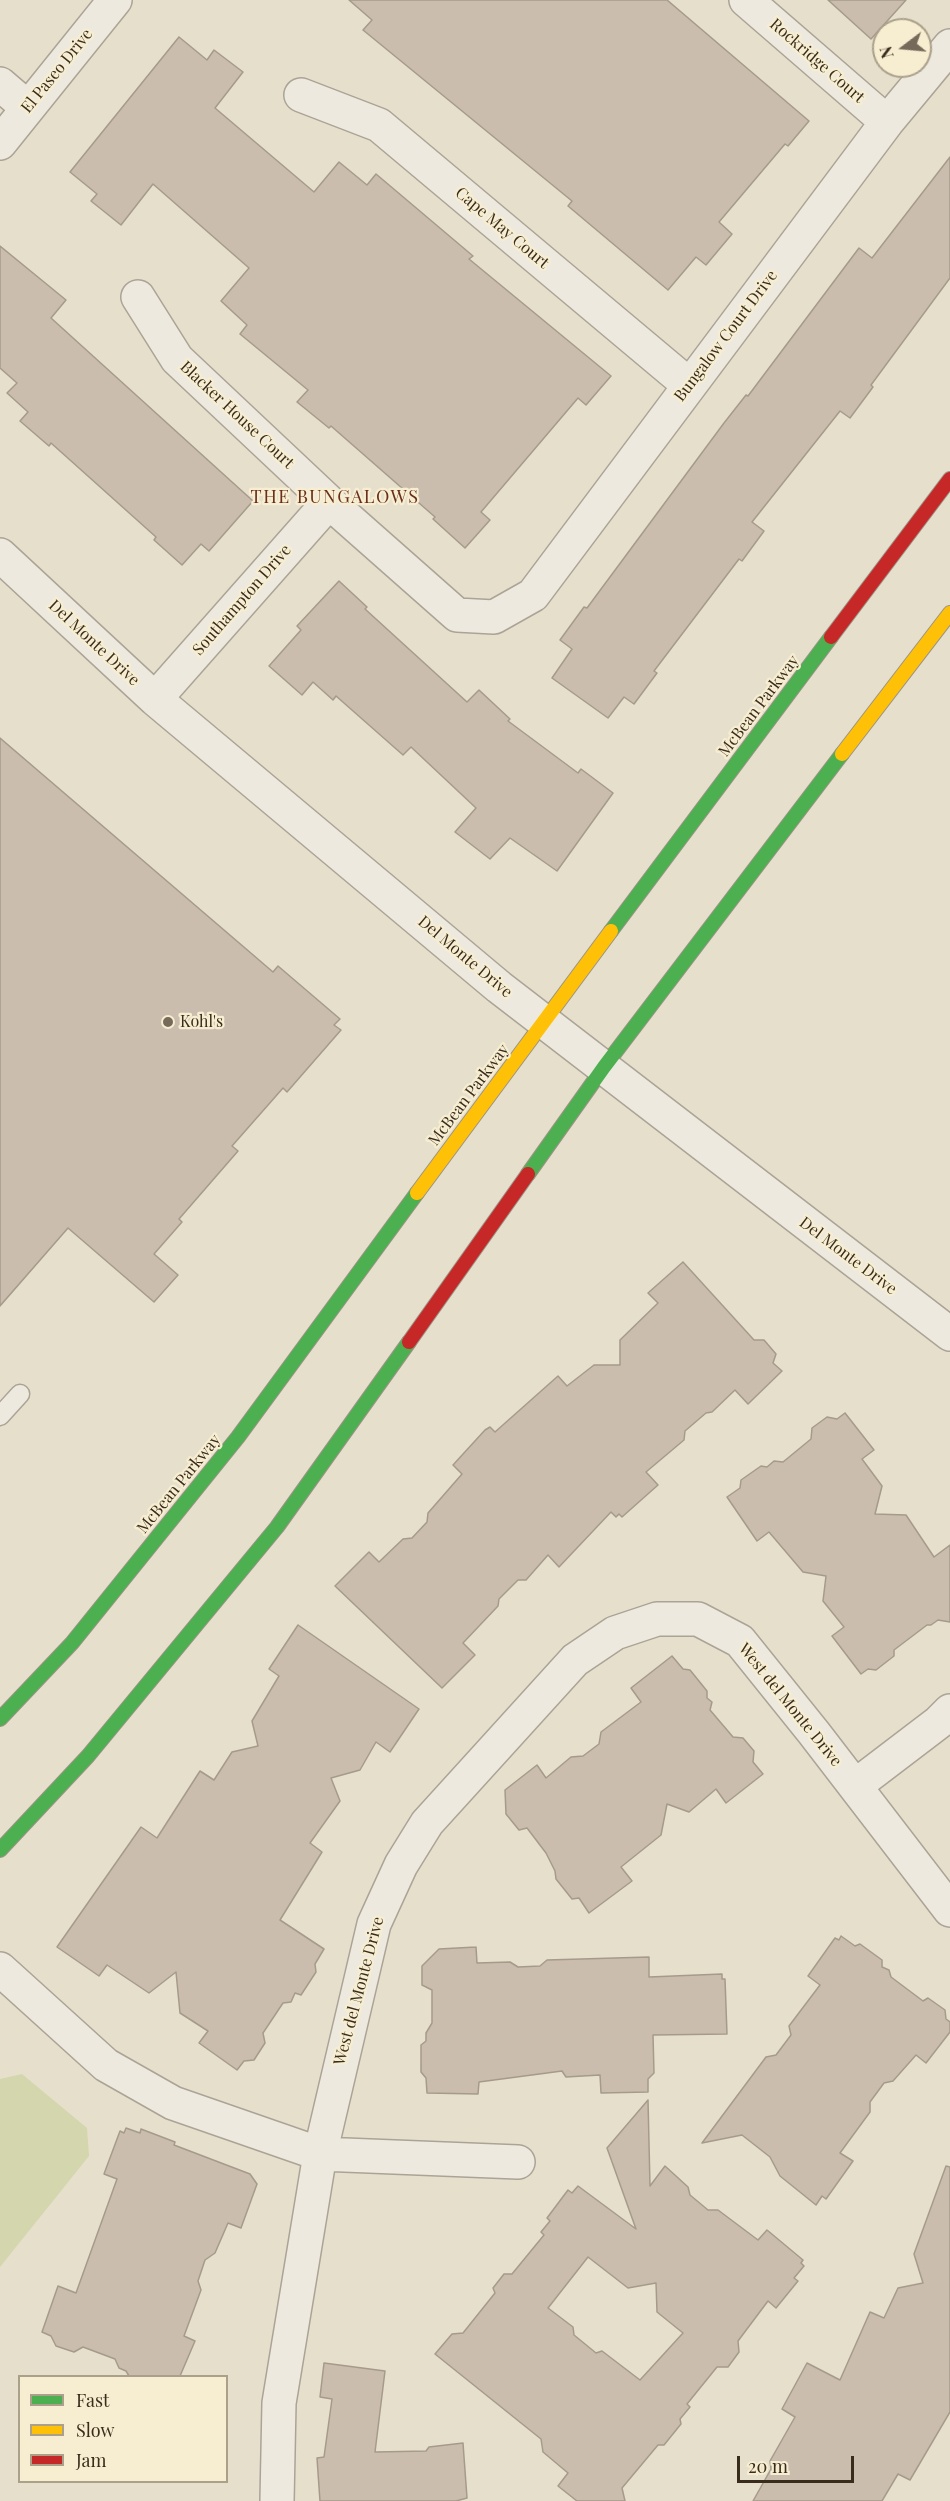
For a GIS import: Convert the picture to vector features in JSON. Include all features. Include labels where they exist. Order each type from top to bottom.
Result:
[{"type":"main road","name":"McBean Parkway","points":[[0,1719],[72,1643],[238,1437],[950,480]]},
{"type":"main road","points":[[0,1850],[88,1756],[277,1527],[604,1067],[950,613]]},
{"type":"street","name":"El Paseo Drive","points":[[0,143],[115,0]]},
{"type":"street","name":"Rockridge Court","points":[[746,0],[887,122]]},
{"type":"street","name":"Bungalow Court Drive","points":[[494,617],[533,595],[887,122],[950,46]]},
{"type":"street","points":[[0,84],[28,108]]},
{"type":"street","name":"Cape May Court","points":[[301,95],[379,125],[689,386]]},
{"type":"street","name":"Blacker House Court","points":[[138,297],[177,359],[329,502],[457,615],[494,617]]},
{"type":"street","name":"Southampton Drive","points":[[155,699],[329,502]]},
{"type":"street","name":"Del Monte Drive","points":[[0,555],[155,699],[499,987],[950,1334]]},
{"type":"street","name":"West del Monte Drive","points":[[277,2501],[279,2403],[320,2154],[374,1924],[401,1865],[427,1823],[575,1660],[615,1633],[657,1619],[698,1619],[740,1641],[950,1910]]},
{"type":"street","points":[[855,1786],[939,1722],[950,1711]]},
{"type":"street","points":[[0,1969],[106,2065],[173,2103],[320,2154],[518,2162]]},
{"type":"lane","points":[[0,1416],[20,1394]]},
{"type":"green space","points":[[22,2074],[87,2128],[89,2156],[0,2267],[0,2079]]},
{"type":"building","points":[[349,0],[667,0],[809,121],[788,146],[785,144],[719,222],[732,234],[706,265],[696,257],[668,290],[568,206],[572,201],[363,30],[372,20]]},
{"type":"building","points":[[828,0],[906,0],[890,18],[872,18],[871,39]]},
{"type":"building","points":[[179,37],[207,60],[214,50],[243,72],[215,108],[314,192],[339,162],[367,185],[376,174],[473,256],[469,259],[611,376],[586,405],[578,398],[481,512],[490,520],[465,548],[433,519],[435,517],[331,426],[329,428],[297,402],[308,390],[240,334],[247,325],[221,301],[249,268],[153,184],[121,225],[91,201],[97,194],[70,172]]},
{"type":"building","points":[[950,157],[950,278],[871,385],[873,387],[850,418],[840,411],[752,522],[764,531],[742,561],[739,559],[654,671],[657,673],[634,704],[624,697],[608,718],[552,678],[572,649],[560,640],[584,607],[587,608],[724,423],[746,395],[748,396],[859,248],[872,258]]},
{"type":"building","points":[[0,246],[66,300],[51,318],[253,501],[209,551],[201,544],[182,565],[154,540],[156,537],[51,443],[49,446],[20,421],[28,412],[7,393],[17,383],[0,368]]},
{"type":"building","points":[[339,581],[367,607],[365,609],[467,702],[479,690],[510,719],[508,721],[578,773],[581,769],[613,793],[557,871],[510,838],[490,859],[455,832],[476,808],[411,747],[403,755],[336,696],[333,700],[313,682],[302,695],[269,666],[301,630],[297,626]]},
{"type":"building","name":"Kohl's","points":[[0,738],[273,972],[278,966],[340,1019],[334,1025],[341,1030],[287,1092],[283,1088],[232,1146],[238,1151],[179,1219],[182,1222],[154,1254],[178,1275],[154,1302],[68,1228],[0,1306]]},
{"type":"building","points":[[683,1262],[754,1340],[764,1340],[776,1354],[773,1363],[782,1371],[748,1404],[735,1390],[712,1412],[706,1413],[685,1431],[684,1440],[646,1472],[658,1485],[622,1517],[619,1514],[616,1517],[611,1512],[559,1567],[548,1555],[526,1580],[518,1580],[499,1599],[498,1606],[463,1643],[475,1655],[442,1688],[335,1586],[369,1552],[379,1562],[403,1539],[412,1538],[427,1522],[428,1513],[462,1474],[453,1465],[485,1430],[490,1427],[495,1432],[558,1376],[567,1386],[594,1365],[620,1365],[620,1340],[658,1303],[648,1293]]},
{"type":"building","points":[[845,1413],[874,1450],[862,1459],[882,1486],[875,1514],[906,1515],[934,1557],[950,1545],[950,1622],[938,1620],[927,1625],[894,1650],[894,1656],[876,1670],[868,1669],[861,1674],[832,1636],[844,1627],[823,1601],[826,1576],[803,1572],[769,1532],[757,1541],[727,1497],[740,1488],[741,1480],[761,1466],[767,1467],[774,1461],[783,1462],[811,1439],[812,1428],[827,1417],[837,1419]]},
{"type":"building","points":[[298,1625],[419,1709],[390,1752],[376,1742],[360,1770],[331,1778],[340,1801],[310,1843],[322,1852],[280,1920],[324,1949],[315,1964],[316,1972],[301,1995],[295,1993],[291,2002],[283,2003],[263,2033],[265,2043],[254,2060],[244,2061],[237,2070],[199,2043],[208,2031],[180,2013],[176,1972],[149,1993],[107,1965],[99,1976],[57,1947],[141,1827],[157,1838],[200,1771],[214,1780],[232,1752],[258,1746],[252,1721],[279,1676],[269,1669]]},
{"type":"building","points":[[672,1656],[683,1669],[690,1670],[707,1691],[707,1698],[712,1702],[710,1710],[733,1737],[743,1738],[754,1751],[753,1762],[763,1774],[726,1803],[716,1789],[689,1812],[667,1804],[661,1835],[621,1867],[632,1881],[589,1913],[579,1898],[572,1899],[556,1879],[555,1871],[546,1853],[527,1828],[519,1830],[506,1814],[505,1790],[537,1765],[546,1778],[571,1757],[583,1756],[599,1744],[601,1732],[641,1702],[631,1688]]},
{"type":"building","points":[[841,1936],[855,1946],[860,1944],[882,1960],[882,1967],[889,1970],[891,1977],[923,2001],[928,1998],[945,2010],[946,2019],[950,2022],[950,2032],[926,2063],[916,2055],[893,2081],[884,2083],[870,2102],[870,2112],[840,2153],[853,2161],[826,2199],[822,2196],[816,2205],[780,2176],[770,2157],[742,2135],[702,2143],[766,2057],[776,2055],[791,2035],[789,2026],[820,1985],[808,1976],[835,1938],[839,1940]]},
{"type":"building","points":[[476,1947],[477,1963],[510,1962],[518,1967],[540,1966],[547,1960],[649,1957],[649,1977],[722,1974],[722,1979],[725,1979],[727,2034],[653,2035],[654,2073],[648,2079],[648,2092],[601,2093],[600,2075],[566,2077],[562,2071],[479,2082],[478,2094],[427,2093],[426,2078],[421,2072],[421,2045],[426,2041],[426,2033],[432,2023],[432,1990],[422,1985],[422,1966],[439,1949]]},
{"type":"building","points":[[648,2100],[650,2186],[665,2166],[688,2187],[690,2195],[708,2210],[718,2210],[758,2240],[767,2230],[803,2260],[801,2263],[804,2266],[794,2278],[798,2281],[776,2308],[768,2301],[738,2341],[739,2352],[728,2367],[717,2367],[687,2404],[690,2407],[680,2419],[681,2424],[664,2445],[658,2445],[622,2488],[625,2501],[577,2501],[558,2486],[568,2473],[543,2452],[541,2439],[435,2354],[452,2334],[463,2333],[495,2293],[493,2288],[504,2274],[512,2274],[544,2235],[541,2232],[550,2221],[547,2218],[568,2190],[572,2193],[578,2186],[636,2229],[607,2148]],"holes":[[[588,2257],[628,2288],[656,2283],[657,2312],[683,2333],[640,2380],[602,2351],[596,2353],[574,2335],[573,2327],[548,2308]]]},
{"type":"building","points":[[126,2128],[140,2133],[141,2129],[175,2142],[174,2145],[250,2174],[257,2184],[241,2228],[228,2223],[215,2253],[205,2260],[198,2281],[201,2290],[184,2336],[195,2341],[180,2375],[128,2375],[119,2368],[115,2359],[83,2347],[74,2352],[56,2346],[51,2336],[42,2332],[58,2286],[76,2293],[117,2179],[104,2174],[120,2131],[124,2133]]},
{"type":"building","points":[[946,2166],[950,2167],[950,2412],[910,2480],[898,2474],[882,2501],[753,2501],[771,2469],[770,2461],[795,2417],[782,2409],[807,2363],[840,2380],[870,2312],[884,2318],[898,2288],[923,2283],[914,2254]]},
{"type":"building","points":[[324,2363],[385,2371],[375,2452],[426,2451],[429,2447],[463,2443],[467,2498],[456,2501],[320,2501],[317,2458],[324,2457],[332,2399],[320,2397]]},
{"type":"traffic: fast","points":[[611,931],[831,637]]},
{"type":"traffic: fast","points":[[528,1174],[604,1067],[842,754]]},
{"type":"traffic: fast","points":[[0,1719],[72,1643],[238,1437],[417,1193]]},
{"type":"traffic: fast","points":[[0,1850],[88,1756],[277,1527],[409,1342]]},
{"type":"traffic: slow","points":[[842,754],[950,613]]},
{"type":"traffic: slow","points":[[417,1193],[611,931]]},
{"type":"traffic: jam","points":[[831,637],[950,479]]},
{"type":"traffic: jam","points":[[409,1342],[528,1174]]},
{"type":"place","name":"Kohl's","points":[[168,1022]]},
{"type":"district","name":"THE BUNGALOWS","points":[[335,497]]}]
